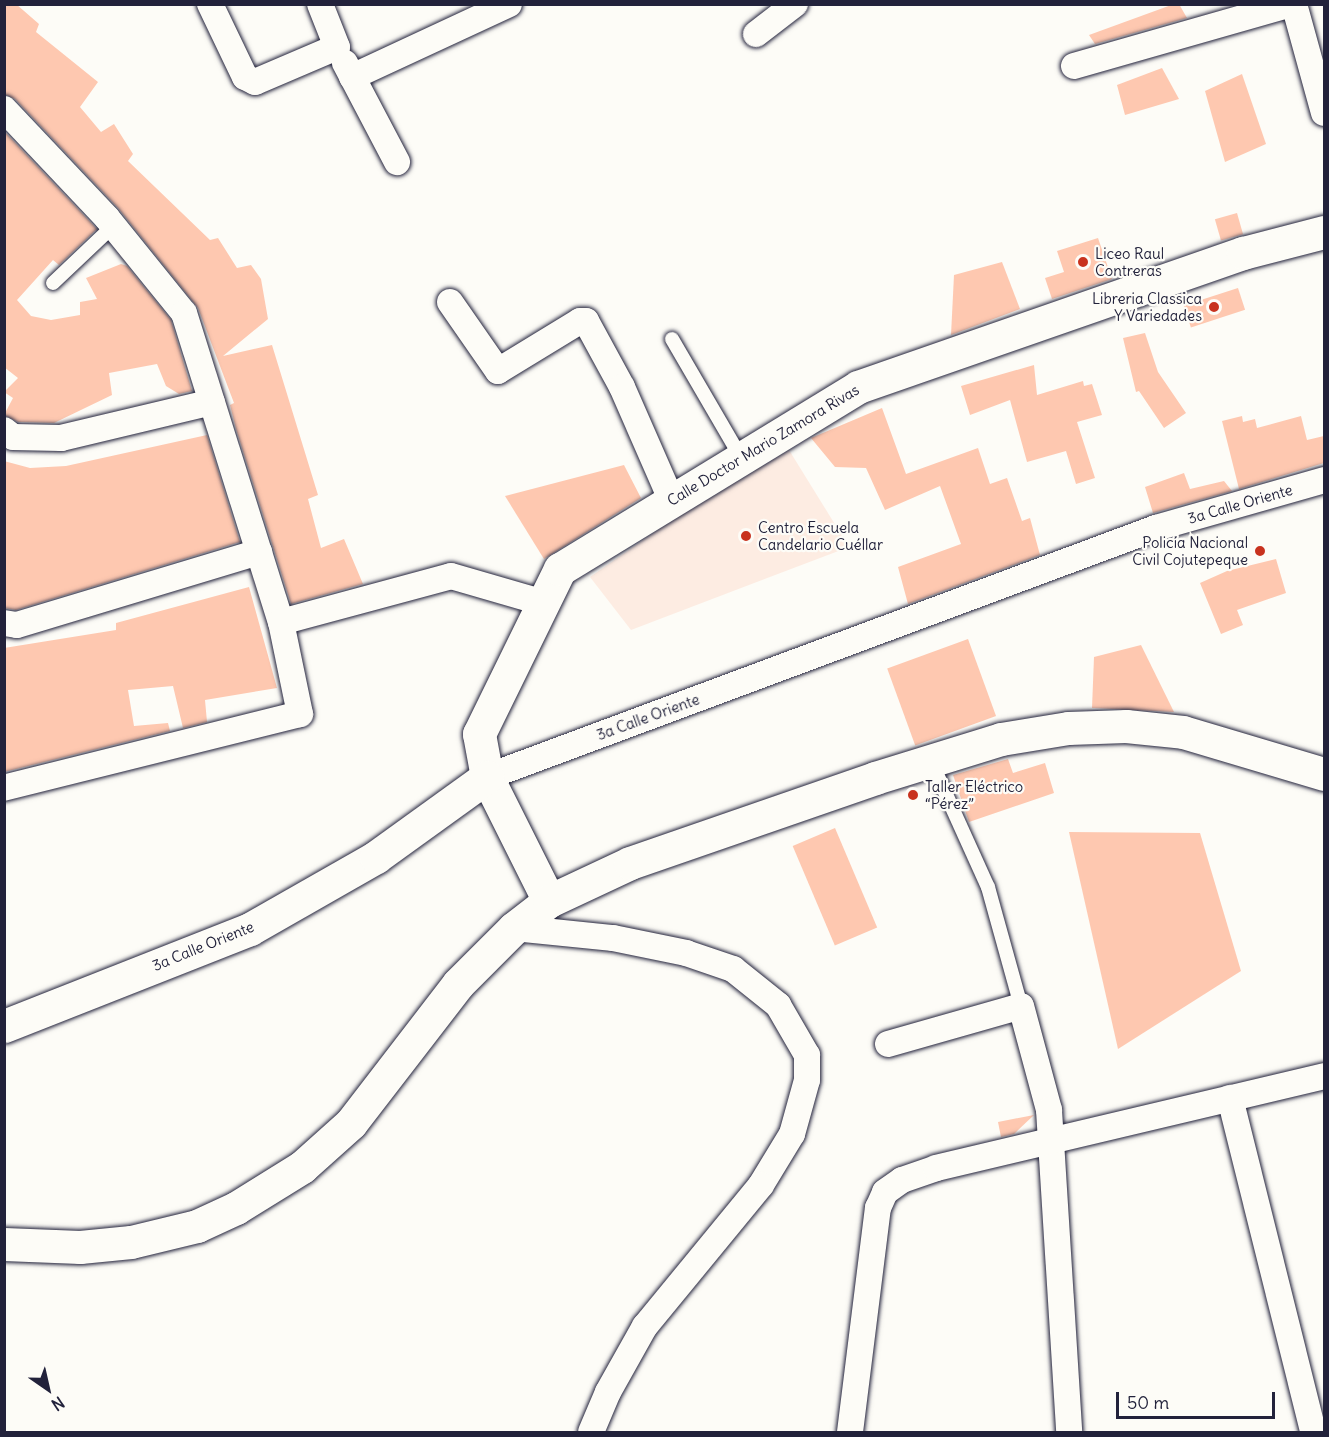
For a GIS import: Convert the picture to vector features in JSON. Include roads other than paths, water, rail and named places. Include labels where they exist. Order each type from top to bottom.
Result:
[{"type":"street","points":[[210,4],[245,77],[255,82],[336,47]]},
{"type":"street","points":[[320,4],[336,47],[397,162]]},
{"type":"street","points":[[352,77],[509,4]]},
{"type":"street","points":[[756,34],[795,4]]},
{"type":"street","points":[[1074,66],[1292,4],[1324,113]]},
{"type":"street","points":[[4,109],[113,226],[184,313],[281,622],[300,714],[4,788]]},
{"type":"street","name":"Calle Doctor Mario Zamora Rivas","points":[[549,901],[487,777],[479,734],[560,569],[740,456],[858,387],[1231,257],[1324,232]]},
{"type":"street","points":[[450,302],[498,371],[580,321],[586,321],[626,396],[670,499]]},
{"type":"street","points":[[4,430],[13,437],[61,438],[212,402]]},
{"type":"street","name":"3a Calle Oriente","points":[[4,1026],[250,929],[376,857],[487,777],[1156,528],[1324,480]]},
{"type":"street","points":[[4,623],[17,625],[259,552]]},
{"type":"street","points":[[281,622],[451,576],[543,603]]},
{"type":"street","points":[[4,1244],[80,1247],[130,1242],[197,1226],[261,1192],[310,1160],[351,1123],[458,984],[514,928],[549,901],[630,863],[930,761],[1037,732],[1125,726],[1183,732],[1324,774]]},
{"type":"street","points":[[514,928],[613,938],[686,953],[733,969],[778,1005],[807,1055],[807,1080],[792,1134],[761,1185],[691,1265],[645,1326],[608,1392],[591,1432]]},
{"type":"street","points":[[888,1044],[1021,1006],[1049,1110],[1069,1432]]},
{"type":"street","points":[[850,1432],[878,1208],[885,1192],[902,1180],[936,1168],[1052,1138],[1324,1076]]},
{"type":"street","points":[[1230,1098],[1313,1432]]},
{"type":"lane","points":[[53,283],[113,226]]},
{"type":"lane","points":[[672,339],[740,456]]},
{"type":"lane","points":[[930,761],[988,887],[1021,1006]]},
{"type":"place","name":"Liceo Raul Contreras","points":[[1083,262]]},
{"type":"place","name":"Libreria Classica Y Variedades","points":[[1214,307]]},
{"type":"place","name":"Centro Escuela Candelario Cuéllar","points":[[746,536]]},
{"type":"place","name":"Policía Nacional Civil Cojutepeque","points":[[1260,551]]},
{"type":"place","name":"Taller Eléctrico “Pérez”","points":[[913,795]]}]
